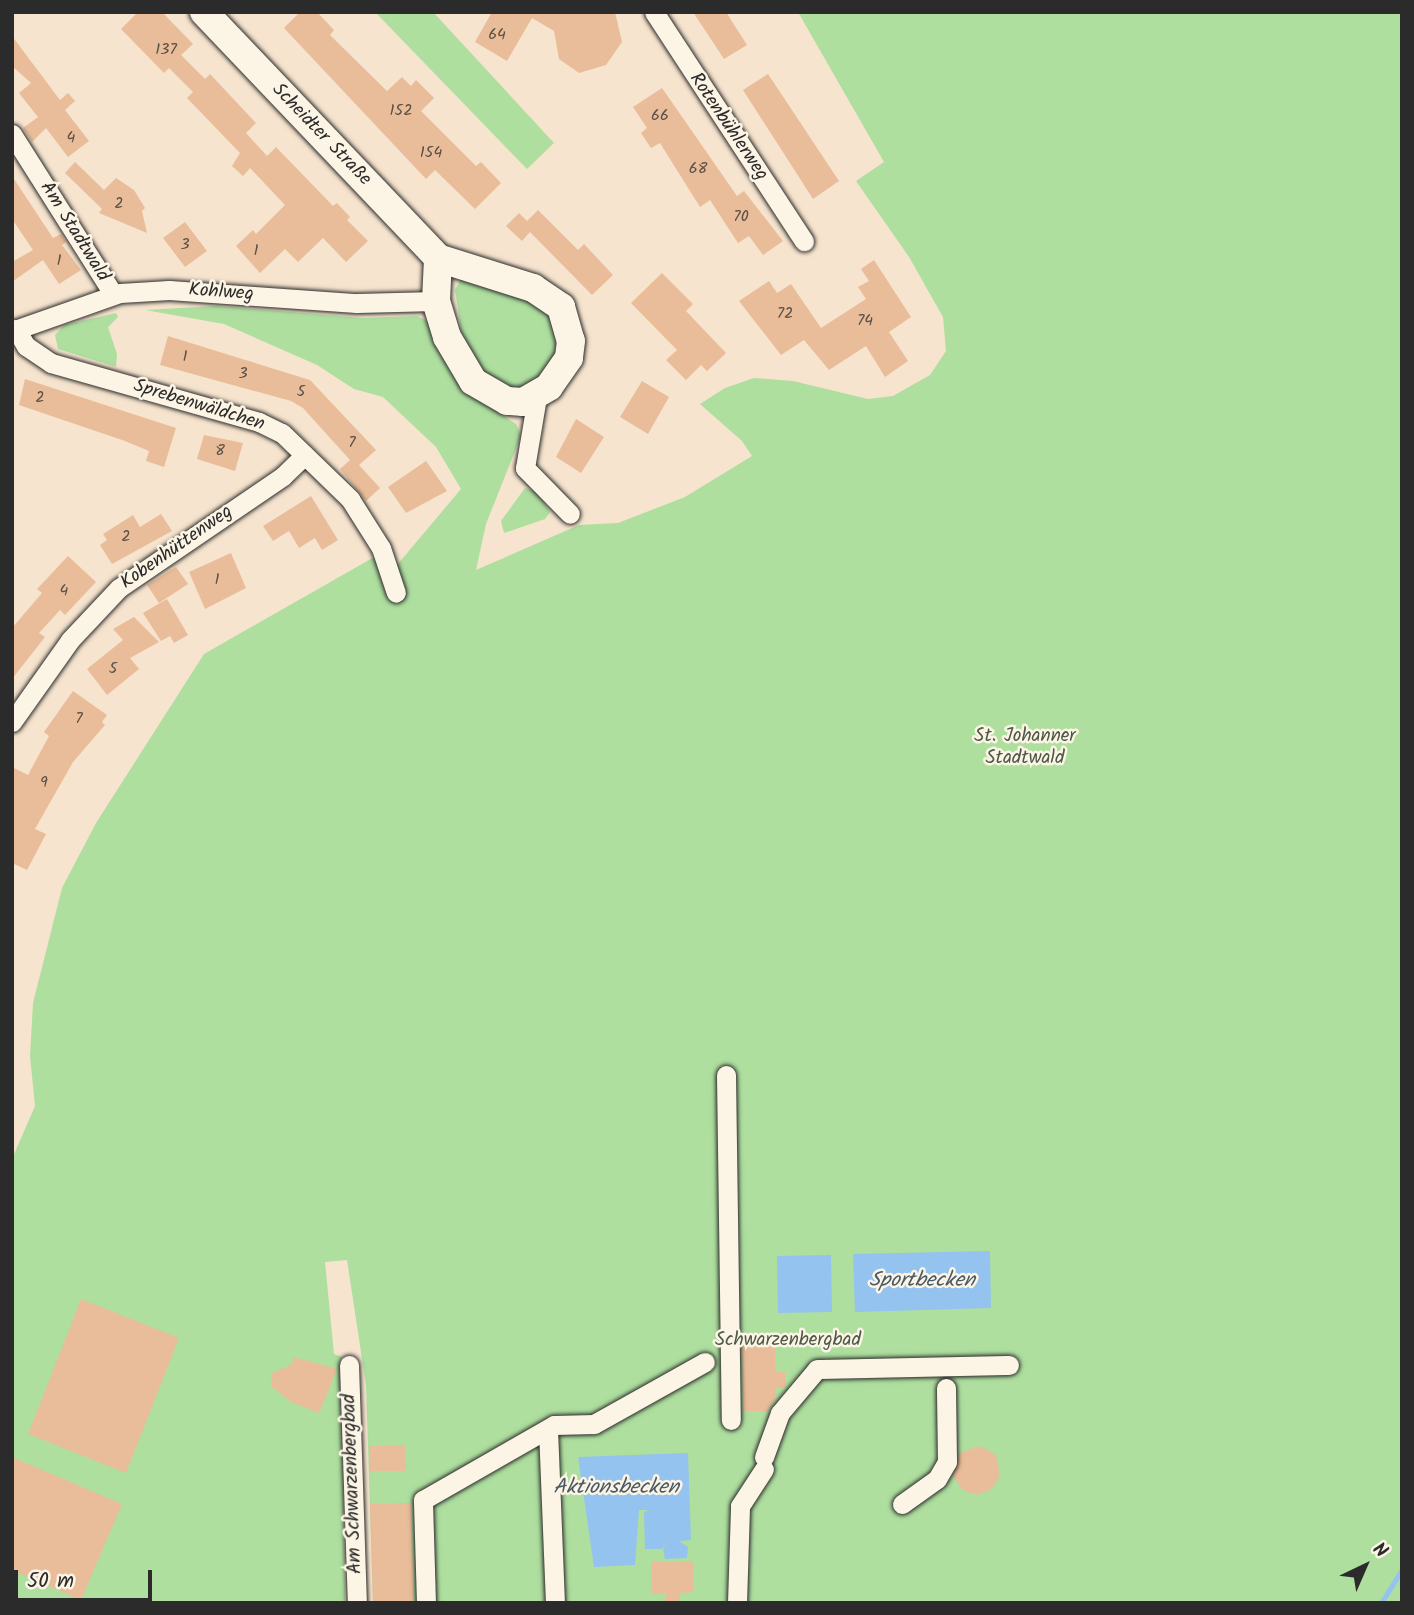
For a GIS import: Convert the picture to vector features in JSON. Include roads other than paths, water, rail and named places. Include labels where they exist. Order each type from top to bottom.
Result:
[{"type":"street","name":"Scheidter Straße","points":[[204,12],[438,258],[533,288],[561,307],[571,341],[569,358],[561,375],[537,397]]},
{"type":"street","name":"Rotenbühlerweg","points":[[654,12],[804,241]]},
{"type":"street","name":"Am Stadtwald","points":[[12,134],[113,294]]},
{"type":"street","points":[[438,258],[436,301],[447,337],[473,381],[507,401],[537,397],[526,468],[570,514]]},
{"type":"street","name":"Kohlweg","points":[[14,330],[113,294],[169,290],[357,303],[436,301]]},
{"type":"street","name":"Sprebenwäldchen","points":[[14,330],[26,346],[51,363],[259,422],[282,433],[350,499],[367,523],[385,557],[396,593]]},
{"type":"street","name":"Kobenhüttenweg","points":[[12,722],[70,639],[119,588],[283,476],[306,455]]},
{"type":"street","points":[[726,1075],[731,1420]]},
{"type":"street","points":[[426,1603],[423,1500],[548,1429],[594,1424],[705,1362]]},
{"type":"street","name":"Am Schwarzenbergbad","points":[[349,1365],[357,1603]]},
{"type":"street","points":[[737,1603],[739,1514],[764,1463],[780,1413],[817,1369],[1009,1365]]},
{"type":"street","points":[[902,1504],[937,1479],[947,1462],[946,1388]]},
{"type":"street","points":[[548,1429],[555,1603]]},
{"type":"water","name":"Sportbecken","points":[[990,1251],[991,1308],[855,1312],[853,1254]]},
{"type":"water","points":[[831,1255],[832,1312],[778,1313],[777,1256]]},
{"type":"water","name":"Aktionsbecken","points":[[688,1453],[691,1540],[679,1541],[688,1547],[687,1558],[665,1559],[663,1548],[670,1541],[661,1549],[645,1549],[644,1512],[649,1510],[639,1510],[635,1565],[594,1567],[578,1457]]},
{"type":"waterway","points":[[1381,1603],[1402,1570]]},
{"type":"park label","name":"St. Johanner Stadtwald","points":[[1025,748]]},
{"type":"park label","name":"Schwarzenbergbad","points":[[788,1341]]}]
